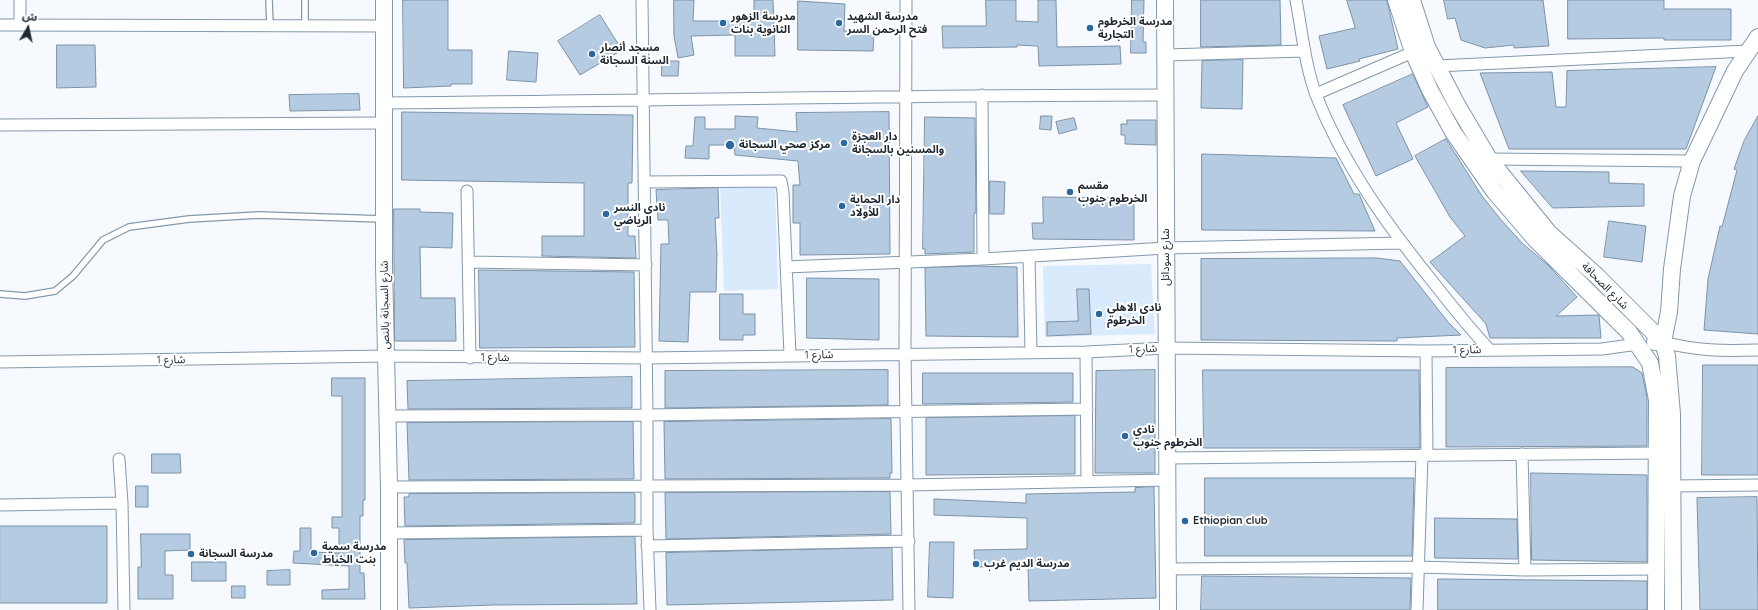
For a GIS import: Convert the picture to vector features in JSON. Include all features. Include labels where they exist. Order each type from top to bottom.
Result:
[{"type":"street","points":[[20,0],[20,25]]},
{"type":"street","name":"شارع السجانة بالنص","points":[[384,0],[384,220],[389,488],[389,610]]},
{"type":"street","points":[[642,0],[642,101],[646,265],[646,487],[650,610]]},
{"type":"street","points":[[906,0],[905,354],[909,610]]},
{"type":"street","name":"شارع سوداتل","points":[[1165,0],[1168,610]]},
{"type":"street","points":[[1296,0],[1305,51],[1316,94],[1331,130],[1348,162],[1401,243],[1466,325],[1489,349]]},
{"type":"street","name":"شارع الصحافة","points":[[1396,0],[1413,52],[1430,90],[1453,132],[1494,191],[1535,239],[1629,332],[1650,363],[1657,400],[1656,610]]},
{"type":"street","name":"شارع الصحافة","points":[[1412,0],[1427,47],[1456,103],[1489,159],[1549,233],[1597,276],[1663,342]]},
{"type":"street","points":[[0,25],[384,26]]},
{"type":"street","points":[[1673,610],[1672,414],[1667,356],[1663,342],[1669,312],[1672,269],[1681,203],[1692,161],[1718,104],[1735,71],[1747,51],[1758,37]]},
{"type":"street","points":[[1165,55],[1305,51]]},
{"type":"street","points":[[1437,66],[1747,51]]},
{"type":"street","points":[[1316,94],[1413,52]]},
{"type":"street","points":[[384,103],[642,101],[982,95],[1166,95]]},
{"type":"street","points":[[982,95],[983,259]]},
{"type":"street","points":[[0,125],[384,123]]},
{"type":"street","points":[[1489,159],[1692,161]]},
{"type":"street","points":[[644,182],[781,181],[783,192],[790,355]]},
{"type":"street","points":[[467,191],[470,358]]},
{"type":"street","points":[[786,267],[906,263],[1166,248],[1401,243]]},
{"type":"street","points":[[1029,256],[1031,352]]},
{"type":"street","points":[[468,262],[646,265]]},
{"type":"street","points":[[1638,344],[1663,342],[1709,351],[1758,350]]},
{"type":"street","name":"شارع 1","points":[[0,362],[386,356],[470,358],[646,358],[1086,352],[1167,348],[1426,351],[1489,349],[1602,349],[1638,344]]},
{"type":"street","points":[[1417,610],[1424,455],[1426,351]]},
{"type":"street","points":[[1086,352],[1087,481]]},
{"type":"street","points":[[387,416],[647,415],[1087,409]]},
{"type":"street","points":[[1168,458],[1656,453]]},
{"type":"street","points":[[1522,454],[1525,570]]},
{"type":"street","points":[[119,460],[122,503],[124,610]]},
{"type":"street","points":[[389,488],[907,485],[1168,480]]},
{"type":"street","points":[[1673,486],[1758,485]]},
{"type":"street","points":[[0,505],[122,503]]},
{"type":"street","points":[[389,533],[647,530]]},
{"type":"street","points":[[647,546],[909,541]]},
{"type":"street","points":[[1168,569],[1418,567],[1525,570],[1656,569]]},
{"type":"lane","points":[[269,0],[270,26]]},
{"type":"lane","points":[[305,0],[305,26]]},
{"type":"lane","points":[[0,294],[25,296],[55,291],[73,276],[103,240],[129,227],[189,219],[259,215],[384,220]]},
{"type":"shaded area","points":[[775,183],[778,289],[724,291],[720,185]]},
{"type":"shaded area","name":"نادي الاهلي الخرطوم","points":[[1151,264],[1155,334],[1045,337],[1043,266]]},
{"type":"building","points":[[403,0],[448,0],[448,50],[472,50],[472,84],[451,84],[451,86],[404,88]]},
{"type":"building","points":[[674,0],[694,0],[693,21],[754,21],[754,0],[773,0],[775,56],[735,56],[735,35],[691,36],[694,55],[678,58],[674,36]]},
{"type":"building","points":[[986,0],[1016,0],[1016,21],[1038,22],[1038,0],[1056,0],[1057,47],[1120,46],[1121,64],[1039,66],[1038,46],[1017,45],[1017,47],[943,48],[942,26],[986,26]]},
{"type":"building","points":[[1132,0],[1144,0],[1143,42],[1146,42],[1146,53],[1131,53]]},
{"type":"building","points":[[1201,0],[1280,0],[1281,45],[1201,47]]},
{"type":"building","points":[[1347,0],[1387,0],[1398,49],[1359,59],[1360,61],[1327,69],[1319,36],[1355,28]]},
{"type":"building","points":[[1444,0],[1543,0],[1549,46],[1514,48],[1514,45],[1485,48],[1461,40],[1455,18],[1448,19]]},
{"type":"building","points":[[1568,0],[1664,0],[1664,9],[1731,9],[1731,40],[1664,40],[1664,38],[1568,39]]},
{"type":"building","points":[[798,1],[845,4],[844,31],[874,32],[873,51],[798,50]]},
{"type":"building","points":[[600,15],[622,50],[580,75],[558,41]]},
{"type":"building","points":[[57,45],[95,45],[96,87],[57,88]]},
{"type":"building","points":[[509,51],[538,53],[536,82],[507,80]]},
{"type":"building","points":[[1243,60],[1242,109],[1201,108],[1202,61]]},
{"type":"building","points":[[662,61],[679,61],[678,76],[662,76]]},
{"type":"building","points":[[1716,67],[1686,149],[1509,149],[1480,73],[1552,72],[1556,107],[1566,107],[1567,71]]},
{"type":"building","points":[[1413,74],[1428,107],[1396,123],[1413,159],[1376,176],[1343,105]]},
{"type":"building","points":[[359,94],[360,110],[290,111],[289,95]]},
{"type":"building","points":[[402,112],[633,115],[632,183],[628,183],[628,236],[635,236],[636,258],[542,256],[542,236],[584,236],[584,183],[402,180]]},
{"type":"building","points":[[889,112],[890,254],[800,255],[800,223],[793,223],[793,185],[800,185],[798,161],[735,155],[734,145],[709,145],[709,159],[685,158],[686,146],[693,146],[695,117],[705,117],[705,129],[735,129],[735,116],[758,117],[757,128],[797,132],[796,113]]},
{"type":"building","points":[[1041,116],[1052,116],[1051,130],[1040,129]]},
{"type":"building","points":[[1758,116],[1758,334],[1704,330],[1708,279],[1720,226],[1722,227],[1737,170],[1734,169],[1744,141]]},
{"type":"building","points":[[925,117],[975,118],[976,213],[974,213],[974,252],[925,254],[925,249],[923,249]]},
{"type":"building","points":[[1074,118],[1077,129],[1059,134],[1056,122]]},
{"type":"building","points":[[1127,120],[1156,120],[1156,145],[1125,144],[1125,135],[1121,135],[1121,124],[1127,124]]},
{"type":"building","points":[[1446,139],[1482,196],[1502,221],[1523,244],[1548,265],[1577,297],[1556,316],[1599,315],[1601,338],[1490,338],[1486,324],[1430,262],[1465,236],[1450,217],[1415,156]]},
{"type":"building","points":[[1202,154],[1336,158],[1354,194],[1359,194],[1375,231],[1202,230]]},
{"type":"building","points":[[1521,171],[1609,172],[1609,183],[1644,184],[1644,206],[1553,208]]},
{"type":"building","points":[[990,181],[1005,182],[1004,214],[990,214]]},
{"type":"building","points":[[718,188],[719,218],[715,218],[717,254],[716,292],[690,292],[688,342],[659,341],[661,244],[669,244],[668,220],[658,220],[656,190]]},
{"type":"building","points":[[1043,197],[1134,198],[1134,240],[1033,239],[1032,223],[1043,223]]},
{"type":"building","points":[[394,209],[420,209],[420,212],[453,213],[452,248],[420,247],[421,298],[455,298],[456,341],[395,341]]},
{"type":"building","points":[[1609,221],[1646,226],[1642,262],[1604,257]]},
{"type":"building","points":[[1377,258],[1400,261],[1448,322],[1461,335],[1397,338],[1397,341],[1201,340],[1201,259]]},
{"type":"building","points":[[974,266],[1017,267],[1018,337],[926,336],[925,268]]},
{"type":"building","points":[[479,270],[634,272],[635,347],[480,348]]},
{"type":"building","points":[[807,278],[879,279],[879,340],[807,338]]},
{"type":"building","points":[[1077,289],[1089,289],[1091,334],[1047,336],[1047,322],[1078,321]]},
{"type":"building","points":[[720,294],[743,294],[743,314],[755,314],[755,335],[743,335],[743,340],[720,340]]},
{"type":"building","points":[[1703,365],[1758,365],[1758,475],[1702,475]]},
{"type":"building","points":[[1633,367],[1642,373],[1647,397],[1647,446],[1446,447],[1446,368]]},
{"type":"building","points":[[888,370],[888,405],[665,408],[665,371]]},
{"type":"building","name":"نادي الخرطوم جنوب","points":[[1155,370],[1155,473],[1095,473],[1096,371]]},
{"type":"building","points":[[1203,370],[1419,370],[1420,448],[1204,448]]},
{"type":"building","points":[[923,373],[1073,373],[1073,402],[923,404]]},
{"type":"building","points":[[632,377],[632,408],[408,409],[407,381]]},
{"type":"building","points":[[332,378],[365,378],[365,500],[363,500],[363,516],[360,516],[360,573],[364,573],[365,599],[322,599],[322,590],[349,589],[349,566],[293,563],[294,551],[300,551],[300,528],[311,528],[311,552],[339,553],[339,528],[332,528],[332,517],[342,517],[342,396],[332,396]]},
{"type":"building","points":[[1075,416],[1075,474],[926,475],[926,418]]},
{"type":"building","points":[[891,419],[892,473],[890,473],[890,478],[665,479],[664,422]]},
{"type":"building","points":[[633,422],[634,479],[409,480],[407,423]]},
{"type":"building","points":[[152,454],[180,454],[181,473],[152,473]]},
{"type":"building","points":[[1531,473],[1647,475],[1647,562],[1532,560]]},
{"type":"building","points":[[1205,478],[1414,478],[1412,556],[1205,556]]},
{"type":"building","points":[[136,486],[148,486],[148,507],[136,507]]},
{"type":"building","points":[[1154,487],[1156,598],[1029,601],[1028,566],[975,567],[974,550],[1027,549],[1027,518],[934,515],[934,499],[1026,503],[1026,494],[1135,492],[1135,488]]},
{"type":"building","points":[[890,492],[891,534],[666,539],[665,493]]},
{"type":"building","points":[[634,493],[635,523],[405,526],[404,497],[409,497],[409,494]]},
{"type":"building","points":[[1757,497],[1758,610],[1700,610],[1697,498]]},
{"type":"building","points":[[1435,518],[1517,519],[1518,559],[1435,558]]},
{"type":"building","points":[[0,526],[107,526],[107,603],[0,603]]},
{"type":"building","points":[[141,534],[190,534],[190,550],[165,551],[165,575],[173,575],[173,599],[138,599],[138,567],[141,567]]},
{"type":"building","points":[[635,537],[637,604],[493,605],[409,608],[407,563],[405,563],[404,540]]},
{"type":"building","points":[[930,542],[954,542],[953,598],[928,597]]},
{"type":"building","points":[[892,548],[893,600],[667,605],[666,553]]},
{"type":"building","points":[[192,562],[226,562],[226,581],[192,581]]},
{"type":"building","points":[[290,570],[290,585],[267,585],[267,571]]},
{"type":"building","points":[[1202,576],[1411,578],[1410,610],[1201,610]]},
{"type":"building","points":[[1438,579],[1647,581],[1647,610],[1438,610]]},
{"type":"building","points":[[232,586],[245,586],[245,598],[232,598]]},
{"type":"place","name":"مدرسة الزهور الثانوية بنات","points":[[723,23]]},
{"type":"place","name":"مدرسة الشهيد فتح الرحمن السر","points":[[839,23]]},
{"type":"place","name":"مدرسة الخرطوم التجارية","points":[[1090,28]]},
{"type":"place","name":"مسجد أنصار السنة السجانة","points":[[592,54]]},
{"type":"place","name":"دار العجزة والمسنين بالسجانة","points":[[844,143]]},
{"type":"place","name":"مركز صحي السجانة","points":[[730,145]]},
{"type":"place","name":"مقسم الخرطوم جنوب","points":[[1070,192]]},
{"type":"place","name":"دار الحماية للأولاد","points":[[842,206]]},
{"type":"place","name":"نادي النسر الرياضي","points":[[606,214]]},
{"type":"place","name":"نادي الاهلي الخرطوم","points":[[1099,314]]},
{"type":"place","name":"نادي الخرطوم جنوب","points":[[1125,436]]},
{"type":"place","name":"Ethiopian club","points":[[1185,521]]},
{"type":"place","name":"مدرسة سمية بنت الخياط","points":[[314,553]]},
{"type":"place","name":"مدرسة السجانة","points":[[191,554]]},
{"type":"place","name":"مدرسة الديم غرب","points":[[976,564]]}]
